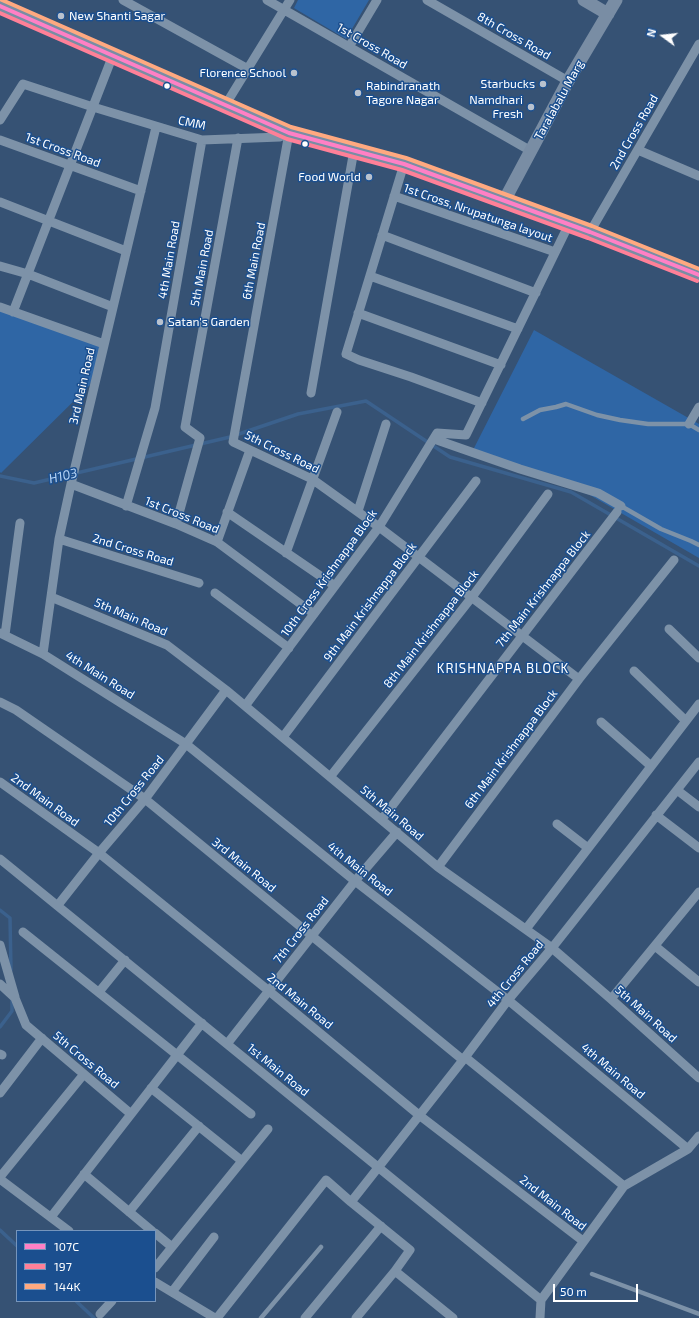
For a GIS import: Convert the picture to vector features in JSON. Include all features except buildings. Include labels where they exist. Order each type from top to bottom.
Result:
[{"type":"street","points":[[122,0],[248,69]]},
{"type":"street","points":[[267,0],[284,10]]},
{"type":"street","points":[[226,104],[290,0]]},
{"type":"street","points":[[349,47],[377,0]]},
{"type":"street","name":"8th Cross Road","points":[[427,0],[568,81]]},
{"type":"street","points":[[584,0],[608,14]]},
{"type":"street","name":"Taralabalu Marg","points":[[504,201],[568,81],[616,0]]},
{"type":"street","points":[[0,6],[290,133],[404,164],[569,224],[699,275]]},
{"type":"street","name":"1st Cross Road","points":[[284,10],[531,151]]},
{"type":"street","name":"2nd Cross Road","points":[[590,232],[699,44]]},
{"type":"street","points":[[14,312],[113,55]]},
{"type":"street","name":"CMM","points":[[0,118],[23,84],[156,127],[202,140],[280,136],[290,133]]},
{"type":"street","name":"3rd Main Road","points":[[43,654],[59,539],[74,468],[156,127]]},
{"type":"street","name":"6th Main Road","points":[[233,442],[290,133]]},
{"type":"street","name":"5th Main Road","points":[[176,524],[200,438],[185,427],[238,138]]},
{"type":"street","name":"1st Cross Road","points":[[0,140],[141,191]]},
{"type":"street","name":"4th Main Road","points":[[126,506],[155,408],[202,140]]},
{"type":"street","points":[[311,393],[354,150]]},
{"type":"street","points":[[638,150],[698,174]]},
{"type":"street","points":[[404,164],[346,354],[359,360],[482,403]]},
{"type":"street","name":"1st Cross, Nrupatunga layout","points":[[394,196],[555,252]]},
{"type":"street","points":[[0,202],[126,251]]},
{"type":"street","points":[[569,224],[466,435],[437,433],[434,439],[520,469],[598,493],[619,509]]},
{"type":"street","points":[[382,235],[536,293]]},
{"type":"street","points":[[0,266],[28,274],[113,307]]},
{"type":"street","points":[[370,276],[518,329]]},
{"type":"street","points":[[0,307],[104,344]]},
{"type":"street","points":[[358,312],[501,365]]},
{"type":"street","points":[[689,424],[699,407]]},
{"type":"street","points":[[286,553],[337,412]]},
{"type":"street","points":[[358,512],[386,424]]},
{"type":"street","name":"10th Cross Krishnappa Block","points":[[245,706],[380,527],[434,439]]},
{"type":"street","name":"5th Cross Road","points":[[233,442],[312,479],[380,527]]},
{"type":"street","points":[[217,542],[250,450]]},
{"type":"street","name":"9th Main Krishnappa Block","points":[[282,737],[476,481]]},
{"type":"street","name":"1st Cross Road","points":[[71,482],[126,506],[176,524],[217,542],[314,614]]},
{"type":"street","name":"8th Main Krishnappa Block","points":[[330,777],[472,597],[548,494]]},
{"type":"street","name":"7th Main Krishnappa Block","points":[[382,820],[619,509]]},
{"type":"street","points":[[228,512],[335,586]]},
{"type":"street","points":[[3,634],[20,523]]},
{"type":"street","points":[[380,527],[580,679]]},
{"type":"street","name":"2nd Cross Road","points":[[59,539],[199,583]]},
{"type":"street","name":"6th Main Krishnappa Block","points":[[438,867],[580,679],[674,560]]},
{"type":"street","points":[[215,593],[289,648]]},
{"type":"street","name":"5th Main Road","points":[[51,597],[168,645],[226,690],[438,867],[526,928],[552,948],[611,998],[699,1078]]},
{"type":"street","points":[[669,629],[699,658]]},
{"type":"street","name":"4th Main Road","points":[[3,634],[43,654],[186,744],[355,880],[508,1000],[688,1149]]},
{"type":"street","points":[[634,672],[686,721]]},
{"type":"street","name":"10th Cross Road","points":[[58,905],[99,853],[145,799],[226,690]]},
{"type":"street","name":"3rd Main Road","points":[[0,702],[16,710],[145,799],[464,1059],[624,1186]]},
{"type":"street","points":[[526,928],[699,704]]},
{"type":"street","points":[[601,722],[651,766]]},
{"type":"street","name":"4th Cross Road","points":[[351,1202],[464,1059],[508,1000],[552,948],[699,762]]},
{"type":"street","name":"2nd Main Road","points":[[0,782],[99,853],[420,1115],[583,1241]]},
{"type":"street","points":[[677,790],[699,807]]},
{"type":"street","points":[[656,815],[699,848]]},
{"type":"street","points":[[557,824],[588,848]]},
{"type":"street","name":"7th Cross Road","points":[[227,1044],[355,880],[397,832]]},
{"type":"street","name":"1st Main Road","points":[[0,859],[541,1300]]},
{"type":"street","points":[[611,998],[699,892]]},
{"type":"street","points":[[23,932],[251,1114]]},
{"type":"street","points":[[0,945],[8,973],[10,993]]},
{"type":"street","points":[[655,946],[699,982]]},
{"type":"street","points":[[99,992],[125,960]]},
{"type":"street","name":"5th Cross Road","points":[[10,993],[26,1025],[131,1114]]},
{"type":"street","points":[[51,1217],[202,1024]]},
{"type":"street","points":[[0,1093],[42,1038]]},
{"type":"street","points":[[68,1230],[0,1178],[84,1074]]},
{"type":"street","points":[[151,1088],[242,1161]]},
{"type":"street","points":[[129,1212],[199,1126]]},
{"type":"street","points":[[156,1267],[268,1128]]},
{"type":"street","points":[[540,1318],[541,1300],[624,1186],[688,1149],[699,1136]]},
{"type":"street","points":[[688,1149],[699,1151]]},
{"type":"street","points":[[84,1174],[151,1230]]},
{"type":"street","points":[[156,1283],[216,1318],[326,1180],[410,1250],[356,1318]]},
{"type":"street","points":[[305,1318],[381,1226]]},
{"type":"street","points":[[156,1234],[172,1247]]},
{"type":"street","points":[[172,1292],[214,1237]]},
{"type":"street","points":[[395,1270],[453,1318]]},
{"type":"street","points":[[100,1314],[111,1302]]},
{"type":"lane","points":[[523,419],[540,410],[566,404],[597,415],[620,420],[648,424],[689,424],[699,430]]},
{"type":"lane","points":[[619,509],[699,545]]},
{"type":"lane","points":[[261,1318],[321,1247]]},
{"type":"lane","points":[[592,1274],[699,1314]]},
{"type":"shaded area","points":[[298,0],[369,0],[346,39],[294,8]]},
{"type":"shaded area","points":[[0,307],[101,346],[90,385],[1,473],[0,472]]},
{"type":"shaded area","points":[[534,330],[699,424],[699,558],[576,487],[472,452]]},
{"type":"waterway","name":"H103","points":[[0,476],[34,483],[230,437],[298,414],[366,401],[450,457],[571,492],[699,566]]},
{"type":"waterway","points":[[0,910],[10,918],[11,970]]},
{"type":"waterway","points":[[0,1027],[12,1011],[12,998]]},
{"type":"waterway","points":[[0,1230],[16,1245]]},
{"type":"waterway","points":[[77,1302],[94,1318]]},
{"type":"transit line","name":"144K","points":[[2,0],[291,127],[406,158],[592,226],[699,269]]},
{"type":"transit line","name":"107C","points":[[0,6],[289,133],[404,164],[590,232],[699,275]]},
{"type":"transit line","name":"197","points":[[0,13],[287,139],[402,170],[588,238],[697,281]]},
{"type":"place","name":"New Shanti Sagar","points":[[61,16]]},
{"type":"place","name":"Florence School","points":[[294,73]]},
{"type":"place","name":"Starbucks","points":[[543,84]]},
{"type":"place","name":"Rabindranath Tagore Nagar","points":[[358,93]]},
{"type":"place","name":"Namdhari Fresh","points":[[531,107]]},
{"type":"place","name":"Food World","points":[[369,177]]},
{"type":"place","name":"Satan's Garden","points":[[160,322]]},
{"type":"district","name":"KRISHNAPPA BLOCK","points":[[503,669]]}]
